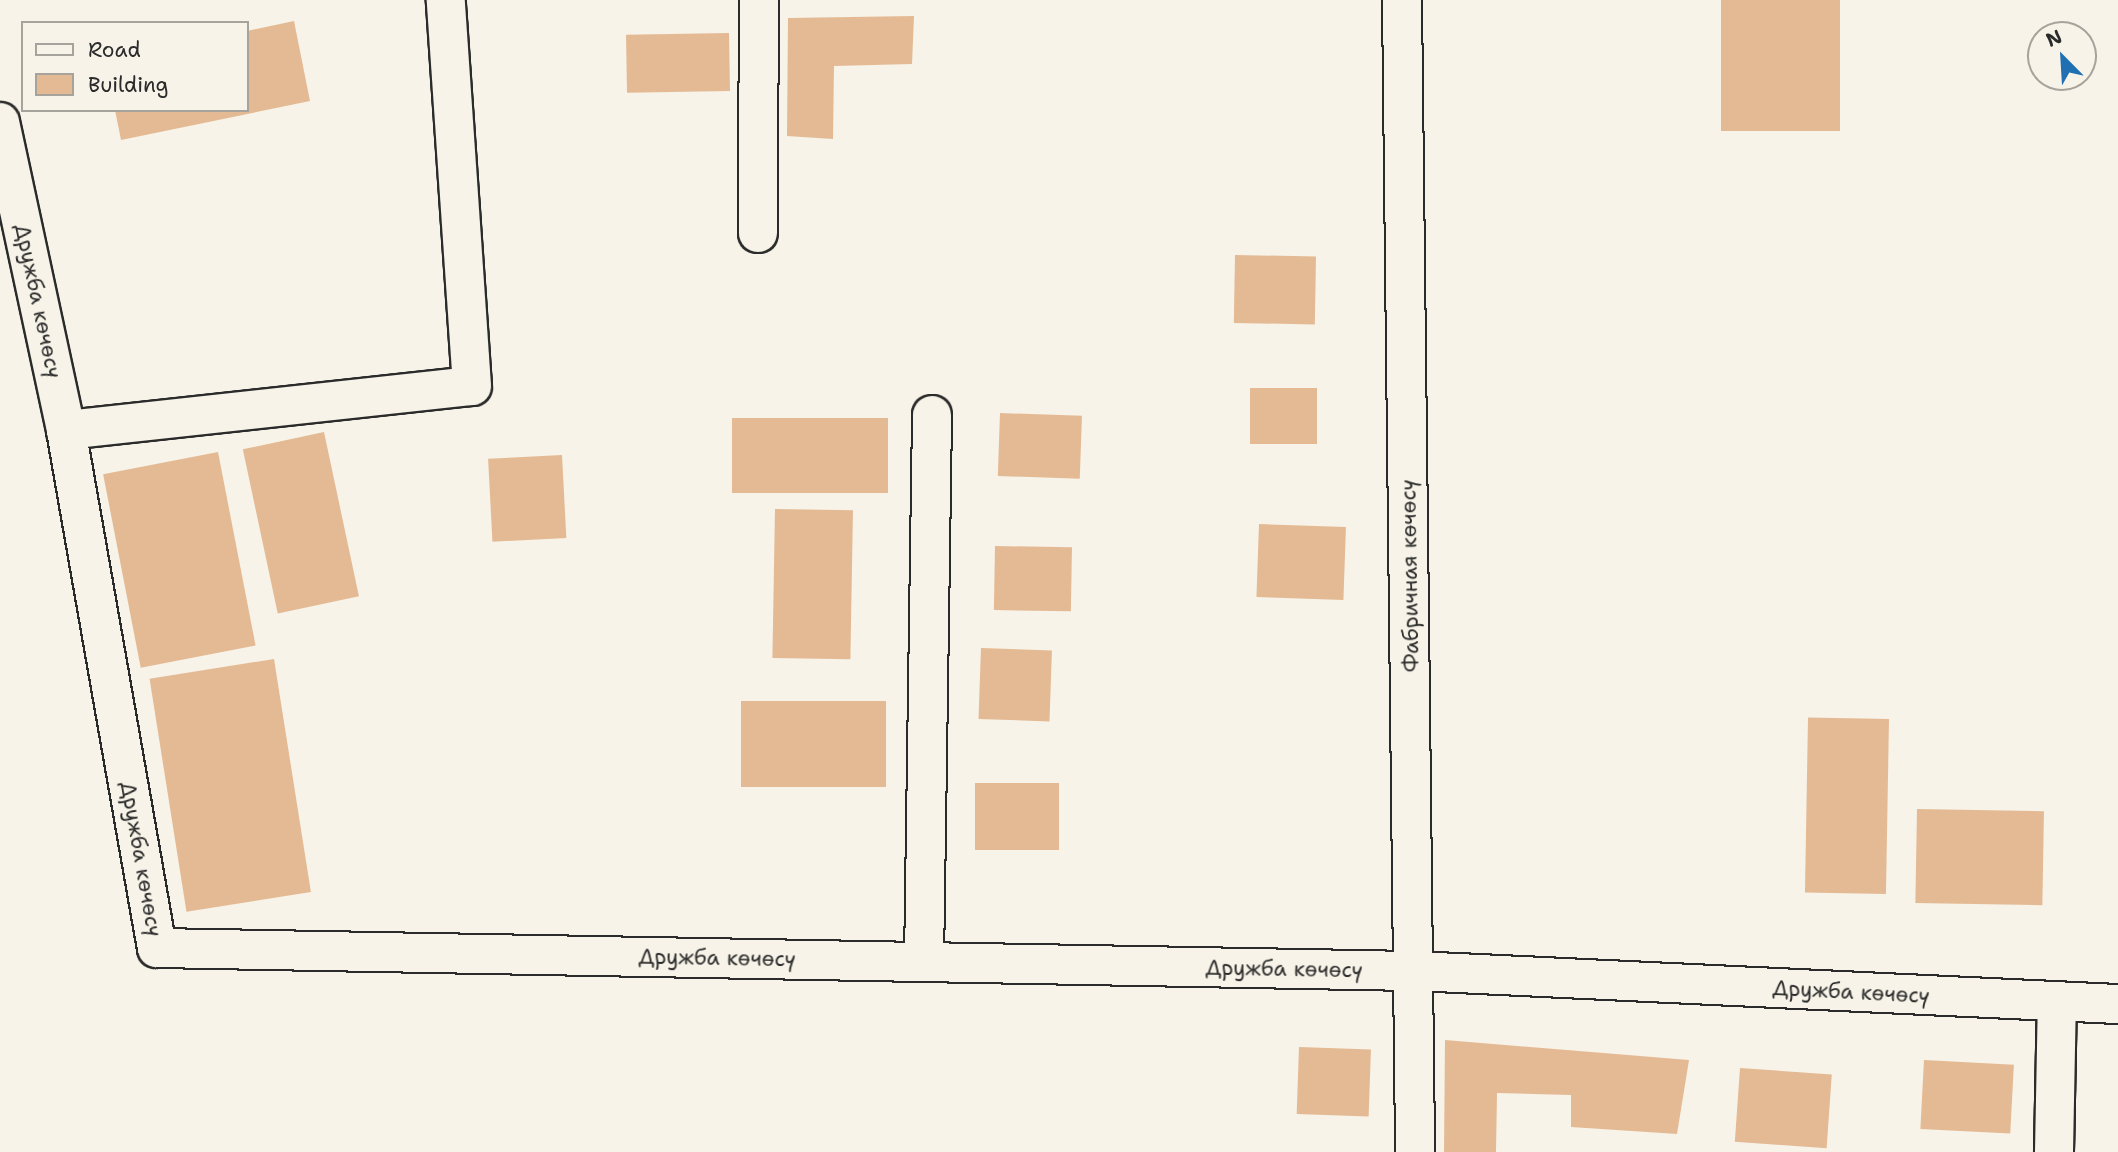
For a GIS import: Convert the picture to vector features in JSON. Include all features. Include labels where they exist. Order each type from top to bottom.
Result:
[{"type":"street","points":[[66,430],[472,386],[446,0]]},
{"type":"street","points":[[758,233],[759,0]]},
{"type":"street","name":"Фабричная көчөсү","points":[[1402,0],[1415,1152]]},
{"type":"street","name":"Дружба көчөсү","points":[[0,122],[66,430],[157,947],[1415,971],[2118,1004]]},
{"type":"street","points":[[924,962],[932,415]]},
{"type":"street","points":[[2054,1152],[2057,1001]]},
{"type":"building","points":[[1721,0],[1840,0],[1840,131],[1721,131]]},
{"type":"building","points":[[914,16],[912,64],[834,66],[833,139],[787,136],[788,18]]},
{"type":"building","points":[[294,21],[310,101],[121,140],[115,112],[248,112],[248,31]]},
{"type":"building","points":[[729,33],[730,91],[627,93],[626,35]]},
{"type":"building","points":[[1235,255],[1316,256],[1315,324],[1234,323]]},
{"type":"building","points":[[1250,388],[1317,388],[1317,444],[1250,444]]},
{"type":"building","points":[[1000,413],[1082,416],[1080,479],[998,476]]},
{"type":"building","points":[[732,418],[888,418],[888,493],[732,493]]},
{"type":"building","points":[[324,432],[359,596],[278,614],[243,449]]},
{"type":"building","points":[[218,452],[256,645],[141,668],[103,474]]},
{"type":"building","points":[[562,455],[566,538],[492,542],[488,459]]},
{"type":"building","points":[[775,509],[853,510],[850,659],[772,658]]},
{"type":"building","points":[[1259,524],[1346,527],[1343,600],[1256,597]]},
{"type":"building","points":[[995,546],[1072,547],[1071,611],[994,610]]},
{"type":"building","points":[[981,648],[1052,650],[1049,721],[979,719]]},
{"type":"building","points":[[274,659],[311,892],[186,912],[150,679]]},
{"type":"building","points":[[741,701],[886,701],[886,787],[741,787]]},
{"type":"building","points":[[1808,718],[1889,719],[1886,894],[1805,893]]},
{"type":"building","points":[[975,783],[1059,783],[1059,850],[975,850]]},
{"type":"building","points":[[1917,809],[2044,811],[2042,905],[1915,903]]},
{"type":"building","points":[[1445,1040],[1689,1060],[1677,1134],[1571,1127],[1571,1095],[1497,1093],[1496,1152],[1444,1152]]},
{"type":"building","points":[[1299,1047],[1371,1050],[1369,1116],[1297,1114]]},
{"type":"building","points":[[1924,1060],[2014,1065],[2010,1134],[1920,1129]]},
{"type":"building","points":[[1740,1068],[1832,1074],[1827,1148],[1735,1142]]}]
